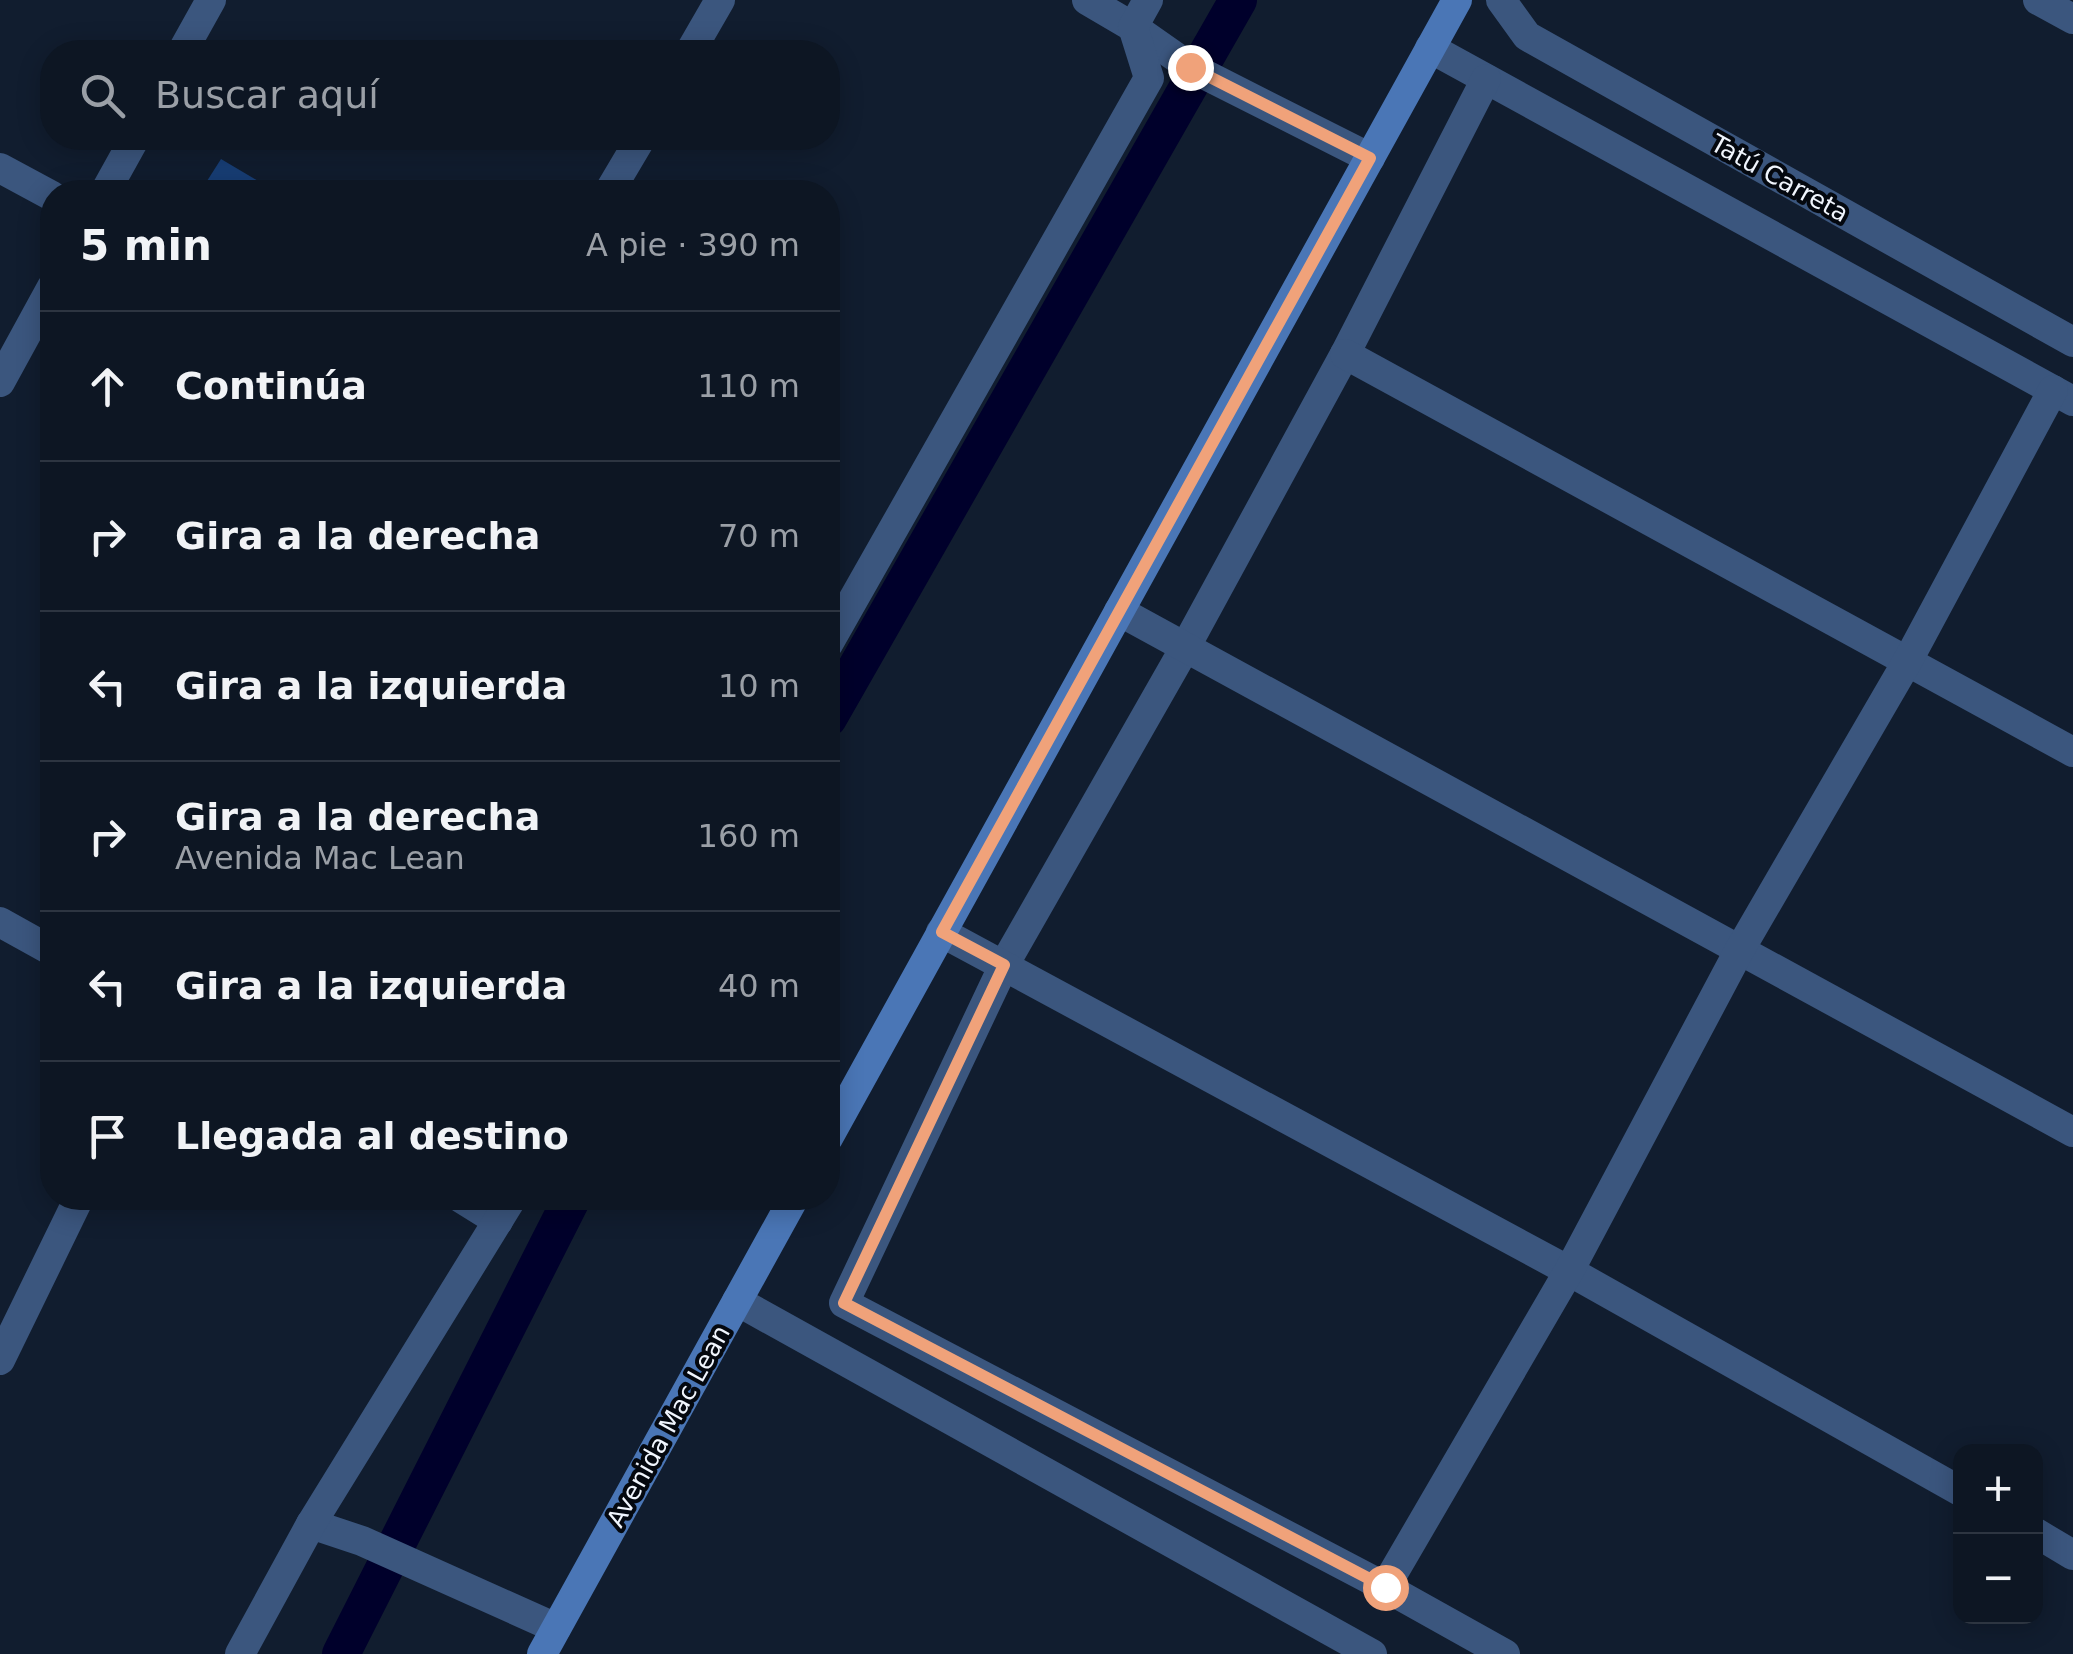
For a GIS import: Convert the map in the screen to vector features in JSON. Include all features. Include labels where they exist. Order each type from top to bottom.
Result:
[{"type":"main road","points":[[840,1116],[1458,0]]},
{"type":"main road","name":"Avenida Mac Lean","points":[[549,1641],[787,1210]]},
{"type":"street","points":[[189,40],[211,0]]},
{"type":"street","points":[[697,40],[720,0]]},
{"type":"street","points":[[1087,0],[1190,67],[1370,158]]},
{"type":"street","points":[[840,616],[1149,78],[1133,27],[1148,0]]},
{"type":"street","name":"Tatú Carreta","points":[[1501,0],[1527,36],[2073,342]]},
{"type":"street","points":[[2038,0],[2073,19]]},
{"type":"street","points":[[1385,1587],[1569,1271],[1740,951],[2063,396],[1430,48]]},
{"type":"street","points":[[1486,79],[1345,354],[1186,646],[1004,965],[844,1303],[1505,1654]]},
{"type":"street","points":[[112,180],[128,150]]},
{"type":"street","points":[[617,180],[634,150]]},
{"type":"street","points":[[0,168],[40,190]]},
{"type":"street","points":[[0,382],[40,309]]},
{"type":"street","points":[[1345,354],[2073,752]]},
{"type":"street","points":[[1119,611],[2073,1132]]},
{"type":"street","points":[[0,922],[40,944]]},
{"type":"street","points":[[942,932],[1569,1271],[1953,1487]]},
{"type":"street","points":[[0,1360],[73,1210]]},
{"type":"street","points":[[240,1654],[311,1524],[504,1210]]},
{"type":"street","points":[[737,1301],[1337,1646],[1372,1654]]},
{"type":"street","points":[[311,1524],[362,1541],[470,1588],[549,1641]]},
{"type":"street","points":[[2043,1538],[2073,1554]]},
{"type":"building","points":[[221,159],[257,180],[208,180]]},
{"type":"waterway","points":[[840,697],[1238,0]]},
{"type":"waterway","points":[[341,1654],[566,1210]]},
{"type":"route","points":[[1190,67],[1370,158],[942,932],[1004,965],[844,1303],[1385,1587]]}]
